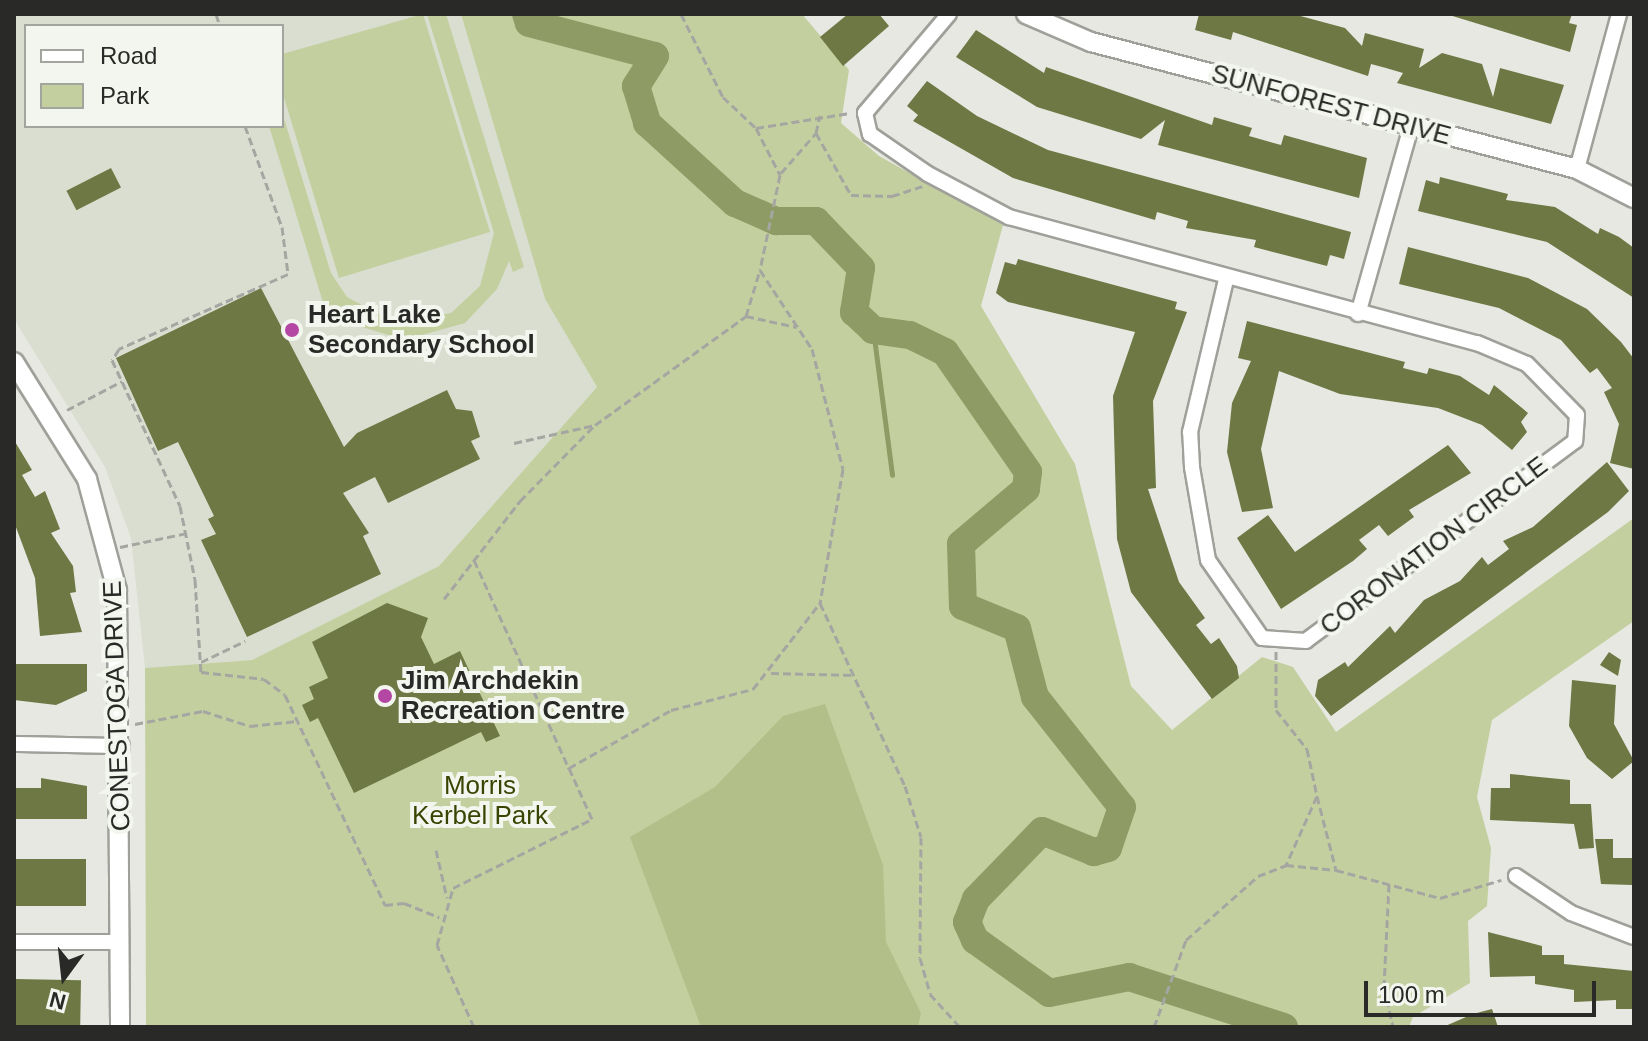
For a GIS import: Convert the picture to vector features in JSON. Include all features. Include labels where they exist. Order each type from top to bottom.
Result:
[{"type":"street","points":[[865,113],[949,14]]},
{"type":"street","name":"SUNFOREST DRIVE","points":[[1026,14],[1091,42],[1577,169],[1634,198]]},
{"type":"street","points":[[1577,169],[1619,14]]},
{"type":"street","name":"CORONATION CIRCLE","points":[[865,113],[870,134],[928,174],[1009,217],[1226,280],[1477,343],[1527,364],[1577,415],[1575,441],[1306,641],[1277,645]]},
{"type":"street","points":[[1358,314],[1411,127]]},
{"type":"street","points":[[1226,280],[1190,432],[1192,467],[1208,560],[1262,638],[1277,645]]},
{"type":"street","name":"CONESTOGA DRIVE","points":[[14,362],[87,479],[109,549],[122,724],[120,1027]]},
{"type":"street","points":[[14,744],[122,746]]},
{"type":"street","points":[[1516,876],[1571,913],[1634,937]]},
{"type":"street","points":[[14,942],[120,942]]},
{"type":"path","points":[[681,14],[723,97],[756,128],[780,175]]},
{"type":"path","points":[[756,128],[820,115],[865,113]]},
{"type":"path","points":[[444,599],[474,560],[595,425],[688,365],[746,316],[760,270],[780,175],[816,133],[820,115]]},
{"type":"path","points":[[246,128],[282,227],[288,274],[119,349],[112,360],[187,533],[201,672],[276,685],[298,721],[385,905],[404,903],[439,917]]},
{"type":"path","points":[[816,133],[851,195],[920,190],[928,174]]},
{"type":"path","points":[[569,768],[671,710],[753,689],[771,673],[820,603],[843,469],[825,388],[797,327],[760,270]]},
{"type":"path","points":[[746,316],[797,327]]},
{"type":"path","points":[[67,410],[122,381]]},
{"type":"path","points":[[514,443],[595,425]]},
{"type":"path","points":[[109,549],[187,533]]},
{"type":"path","points":[[474,560],[592,819],[453,888],[447,898],[439,917],[437,945],[474,1027]]},
{"type":"path","points":[[820,603],[855,675],[921,837],[919,936],[930,994],[960,1027]]},
{"type":"path","points":[[201,662],[245,641]]},
{"type":"path","points":[[1277,645],[1276,710],[1307,749],[1336,870]]},
{"type":"path","points":[[771,673],[855,675]]},
{"type":"path","points":[[122,724],[203,711],[250,726],[298,721]]},
{"type":"path","points":[[1286,865],[1317,796]]},
{"type":"path","points":[[436,850],[447,898]]},
{"type":"path","points":[[1154,1027],[1172,964],[1215,912],[1258,876],[1286,865],[1336,870],[1440,898],[1516,876]]},
{"type":"path","points":[[1389,884],[1384,987],[1393,1027]]},
{"type":"shaded area","name":"Heart Lake Secondary School","points":[[14,14],[461,14],[545,299],[597,387],[439,566],[252,660],[145,668],[131,538],[105,467],[14,319]]},
{"type":"green space","points":[[423,14],[490,232],[339,278],[284,98],[284,53]]},
{"type":"green space","points":[[427,14],[446,14],[524,267],[513,272],[509,261],[497,289],[465,323],[404,340],[359,326],[335,306],[325,309],[270,128],[284,128],[284,119],[331,273],[347,297],[396,323],[451,313],[480,286],[494,233]]},
{"type":"green space","name":"Morris Kerbel Park","points":[[461,14],[802,14],[849,70],[841,123],[879,156],[1003,225],[981,306],[1075,464],[1131,686],[1172,730],[1262,657],[1293,667],[1336,732],[1634,518],[1634,621],[1492,720],[1477,797],[1491,848],[1487,906],[1468,921],[1470,983],[1413,1017],[1409,1027],[146,1027],[145,668],[252,660],[439,566],[597,387],[545,299]]},
{"type":"green space","points":[[825,704],[883,865],[886,942],[921,1013],[918,1027],[701,1027],[630,837],[715,787],[783,716]]},
{"type":"building","points":[[848,14],[879,14],[889,26],[843,66],[820,37]]},
{"type":"building","points":[[1199,14],[1293,14],[1345,28],[1362,46],[1365,33],[1424,49],[1419,68],[1442,53],[1482,64],[1493,97],[1500,68],[1564,85],[1551,124],[1397,83],[1403,73],[1371,64],[1368,76],[1233,32],[1231,40],[1195,30]]},
{"type":"building","points":[[1446,14],[1572,14],[1569,23],[1577,25],[1570,52]]},
{"type":"building","points":[[976,30],[1044,73],[1046,67],[1212,125],[1214,117],[1252,128],[1249,136],[1281,145],[1284,135],[1367,158],[1359,198],[1158,145],[1165,120],[1141,139],[1037,107],[956,57]]},
{"type":"building","points":[[927,81],[977,116],[1048,150],[1351,232],[1344,259],[1330,255],[1327,266],[1254,247],[1256,240],[1186,228],[1188,221],[1157,212],[1155,220],[1013,178],[913,121],[918,115],[907,106]]},
{"type":"building","points":[[111,168],[121,188],[76,210],[66,191]]},
{"type":"building","points":[[1440,177],[1508,194],[1506,200],[1555,207],[1598,234],[1600,228],[1619,237],[1634,248],[1634,298],[1547,242],[1418,211],[1426,180],[1439,184]]},
{"type":"building","points":[[1408,247],[1528,278],[1587,309],[1621,342],[1634,359],[1634,469],[1610,463],[1619,424],[1604,392],[1612,388],[1597,368],[1590,373],[1561,340],[1499,308],[1399,284]]},
{"type":"building","points":[[1018,259],[1177,302],[1175,309],[1187,312],[1153,401],[1156,488],[1148,489],[1179,582],[1205,618],[1196,625],[1211,644],[1219,638],[1237,666],[1239,678],[1212,699],[1131,592],[1117,539],[1113,396],[1135,332],[1008,302],[996,293],[1005,262],[1016,265]]},
{"type":"building","points":[[261,288],[344,447],[357,433],[447,390],[456,409],[472,411],[480,437],[471,441],[480,459],[388,503],[375,477],[343,493],[369,533],[363,536],[381,574],[247,637],[201,540],[216,534],[208,519],[214,516],[178,442],[158,451],[116,358]]},
{"type":"building","points":[[1247,321],[1405,362],[1403,368],[1427,374],[1429,368],[1460,376],[1489,395],[1494,385],[1528,413],[1521,422],[1527,432],[1512,450],[1482,425],[1438,408],[1340,394],[1279,371],[1261,449],[1273,508],[1242,512],[1227,452],[1232,403],[1251,361],[1238,358]]},
{"type":"building","points":[[14,440],[32,470],[22,475],[35,497],[45,491],[60,529],[51,533],[73,566],[76,592],[70,593],[82,632],[40,636],[35,578],[14,522]]},
{"type":"building","points":[[1448,445],[1471,473],[1409,510],[1414,517],[1388,536],[1379,525],[1359,540],[1367,549],[1353,561],[1281,609],[1237,538],[1268,515],[1295,552]]},
{"type":"building","points":[[1607,462],[1629,491],[1608,512],[1331,716],[1315,696],[1318,680],[1345,662],[1348,667],[1390,626],[1395,633],[1424,600],[1460,581],[1482,557],[1488,565],[1509,549],[1503,541],[1533,527]]},
{"type":"building","points":[[387,603],[428,618],[421,637],[434,664],[460,651],[500,736],[486,742],[481,732],[354,793],[318,718],[310,722],[302,705],[314,699],[309,687],[328,678],[312,642]]},
{"type":"building","points":[[1609,652],[1621,660],[1618,676],[1600,665]]},
{"type":"building","points":[[14,664],[87,664],[87,691],[56,705],[14,700]]},
{"type":"building","points":[[1572,680],[1616,685],[1614,724],[1634,761],[1612,779],[1587,758],[1569,726]]},
{"type":"building","points":[[1510,774],[1570,780],[1570,804],[1591,804],[1594,848],[1579,849],[1574,824],[1490,820],[1491,788],[1510,788]]},
{"type":"building","points":[[41,778],[87,786],[87,819],[14,819],[14,788],[41,788]]},
{"type":"building","points":[[1595,839],[1613,839],[1613,858],[1632,858],[1632,885],[1601,884]]},
{"type":"building","points":[[16,859],[86,859],[86,906],[16,906]]},
{"type":"building","points":[[1488,932],[1542,946],[1542,955],[1564,955],[1564,964],[1634,971],[1633,1009],[1616,1009],[1616,1000],[1574,1002],[1574,990],[1535,984],[1535,976],[1490,977]]},
{"type":"building","points":[[15,979],[81,980],[80,1027],[14,1027]]},
{"type":"building","points":[[1492,1009],[1498,1027],[1443,1027],[1473,1014]]},
{"type":"waterway","points":[[526,14],[529,23],[655,56],[636,86],[647,123],[735,203],[776,221],[816,221],[861,268],[854,312],[873,330],[910,335],[945,352],[1028,472],[1026,489],[961,544],[963,606],[1017,628],[1035,697],[1122,807],[1108,848],[1094,852],[1042,831],[976,899],[967,922],[975,940],[1049,993],[1129,977],[1284,1027]]},
{"type":"waterway","points":[[873,330],[892,475]]},
{"type":"place","name":"Heart Lake Secondary School","points":[[292,330]]},
{"type":"place","name":"Jim Archdekin Recreation Centre","points":[[385,696]]}]
